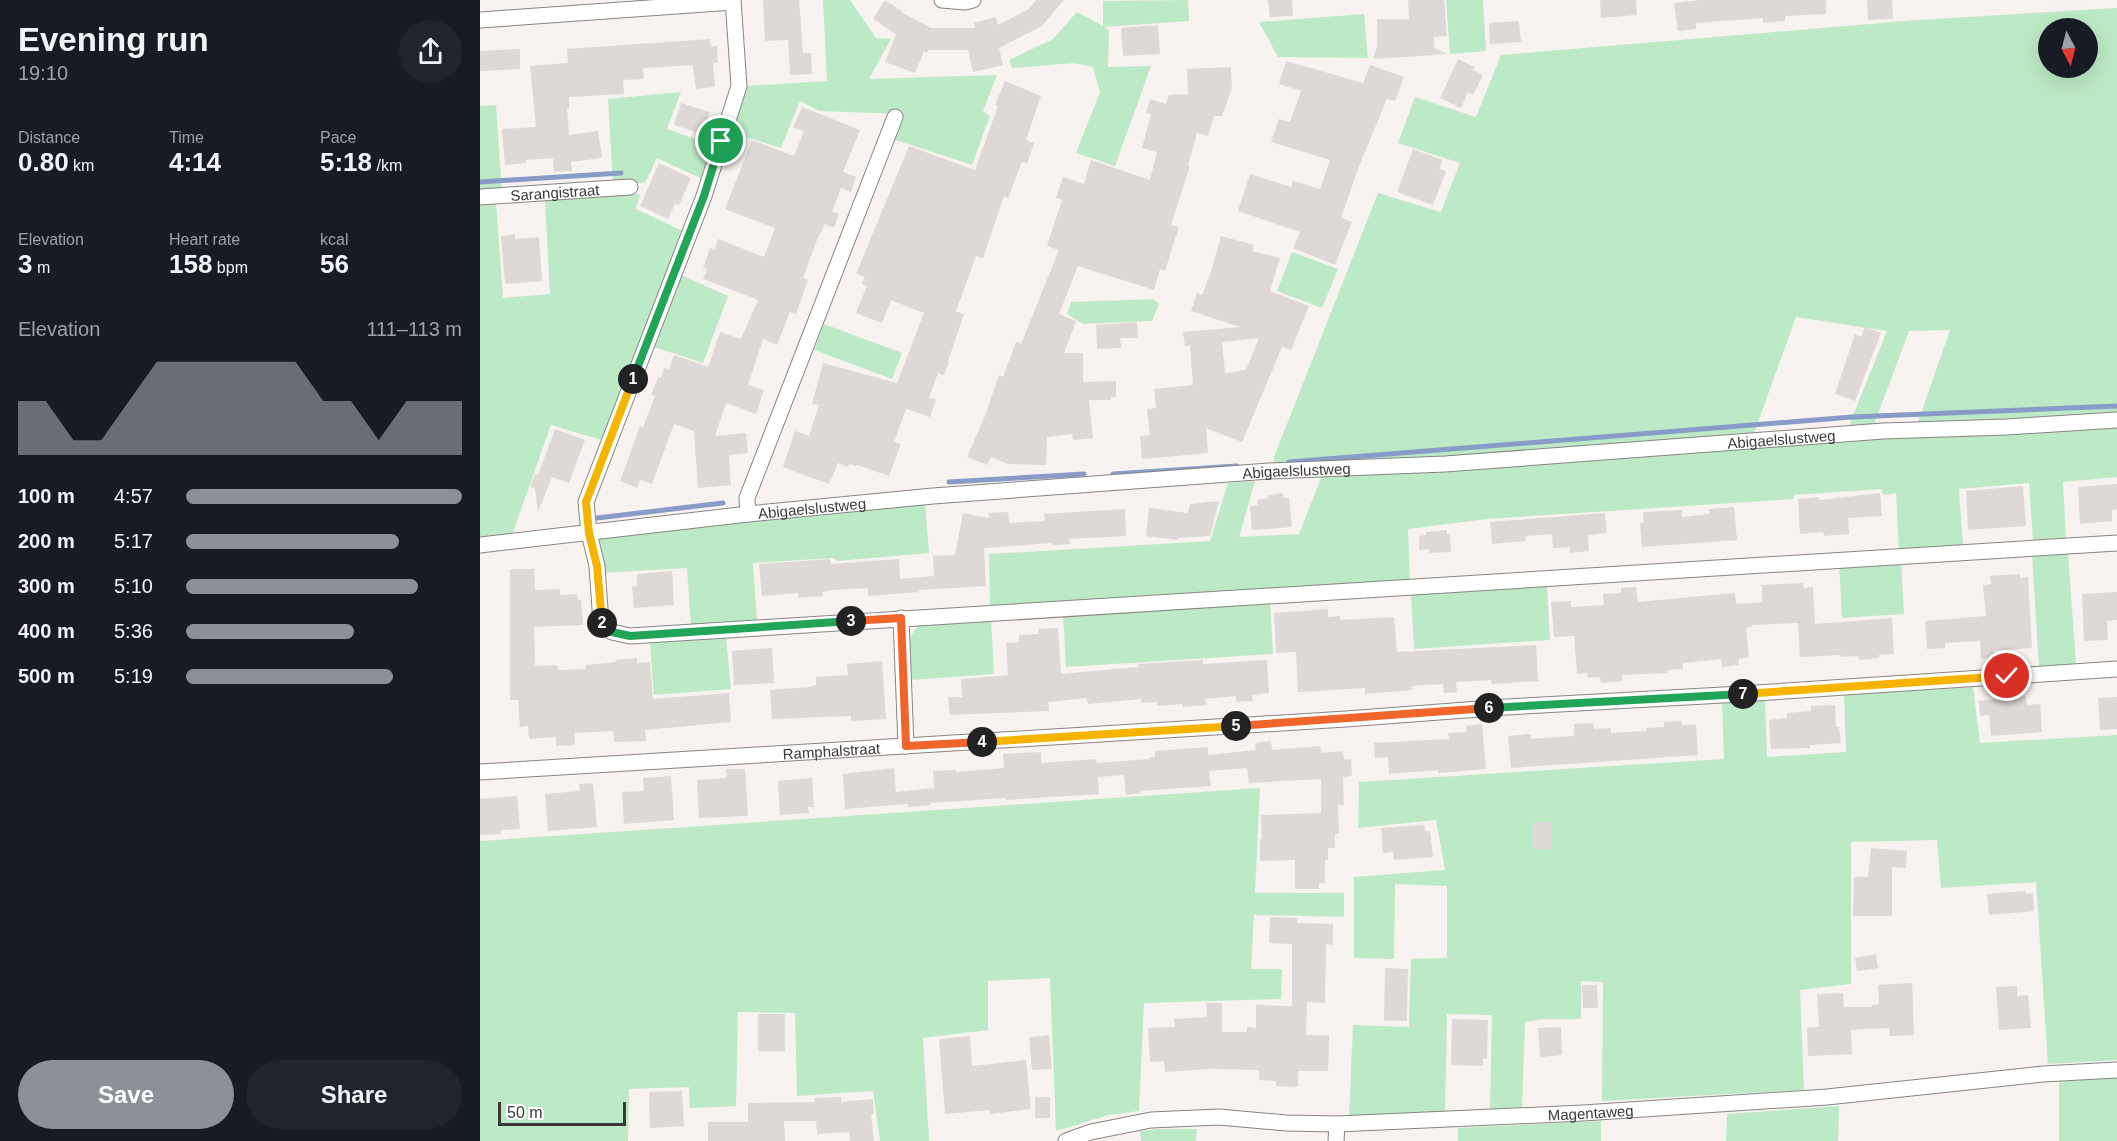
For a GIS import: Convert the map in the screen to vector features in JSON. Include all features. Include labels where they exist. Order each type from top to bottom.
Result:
[{"type":"street","points":[[942,0],[965,2],[973,0]]},
{"type":"street","points":[[480,20],[733,1],[739,86],[704,196],[586,502],[589,533],[597,566],[601,622],[612,632],[630,636],[2117,543]]},
{"type":"street","points":[[748,514],[747,498],[895,117]]},
{"type":"street","name":"Sarangistraat","points":[[480,197],[630,187]]},
{"type":"street","name":"Abigaelslustweg","points":[[480,545],[933,495],[1269,471],[1445,464],[1883,431],[2117,420]]},
{"type":"street","points":[[901,618],[906,746]]},
{"type":"street","name":"Ramphalstraat","points":[[480,772],[2117,669]]},
{"type":"street","name":"Magentaweg","points":[[1066,1141],[1091,1132],[1151,1120],[1220,1117],[1286,1123],[1337,1124],[1583,1113],[1762,1102],[2043,1074],[2117,1070]]},
{"type":"street","points":[[1336,1141],[1337,1124]]},
{"type":"green space","points":[[823,0],[850,0],[876,38],[891,39],[869,79],[997,75],[983,111],[990,116],[972,165],[893,139],[901,114],[819,111],[800,101],[781,148],[730,132],[747,86],[827,81]]},
{"type":"green space","points":[[1188,0],[1189,21],[1104,27],[1109,30],[1108,67],[1151,66],[1115,166],[1076,153],[1100,92],[1093,67],[1074,63],[1012,68],[1009,60],[1053,39],[1077,12],[1103,26],[1103,1]]},
{"type":"green space","points":[[1446,0],[1483,0],[1486,51],[1450,54]]},
{"type":"green space","points":[[2117,8],[2117,415],[1917,425],[1950,330],[1909,331],[1873,427],[1848,428],[1887,331],[1796,317],[1753,436],[1448,459],[1275,467],[1274,457],[1378,193],[1441,212],[1460,163],[1398,143],[1415,97],[1476,117],[1501,55],[1917,20]]},
{"type":"green space","points":[[1364,14],[1368,58],[1278,57],[1259,22]]},
{"type":"green space","points":[[681,92],[667,129],[713,145],[702,179],[657,158],[645,183],[613,184],[608,99]]},
{"type":"green space","points":[[496,105],[502,192],[480,193],[480,106]]},
{"type":"green space","points":[[640,194],[636,209],[685,232],[605,441],[551,425],[512,535],[480,538],[480,203],[496,202],[503,298],[550,294],[545,201]]},
{"type":"green space","points":[[1292,252],[1338,269],[1322,308],[1277,291]]},
{"type":"green space","points":[[681,275],[728,296],[703,363],[651,346]]},
{"type":"green space","points":[[1153,299],[1159,304],[1152,321],[1083,324],[1067,314],[1071,302]]},
{"type":"green space","points":[[824,324],[902,353],[892,379],[814,350]]},
{"type":"green space","points":[[2117,425],[2117,477],[2063,482],[2066,540],[2033,542],[2029,483],[1959,489],[1963,547],[1899,551],[1896,493],[1883,495],[1882,489],[1794,495],[1794,499],[1487,519],[1408,529],[1410,583],[990,607],[989,554],[1210,541],[1228,483],[1255,481],[1239,537],[1299,534],[1323,473],[1863,437]]},
{"type":"green space","points":[[925,503],[929,553],[837,561],[833,558],[753,563],[757,622],[691,627],[687,568],[601,573],[598,536]]},
{"type":"green space","points":[[2068,552],[2076,665],[2039,668],[2032,554]]},
{"type":"green space","points":[[1901,561],[1904,614],[1842,618],[1839,564]]},
{"type":"green space","points":[[1547,586],[1550,640],[1414,649],[1411,594]]},
{"type":"green space","points":[[1270,600],[1273,654],[1066,667],[1063,613]]},
{"type":"green space","points":[[991,620],[994,674],[912,680],[911,636],[920,624]]},
{"type":"green space","points":[[726,637],[731,689],[654,695],[650,643]]},
{"type":"green space","points":[[1973,687],[1980,743],[2117,735],[2117,1060],[2048,1064],[2036,882],[1941,888],[1937,840],[1851,842],[1851,984],[1800,990],[1804,1090],[1602,1101],[1603,982],[1581,981],[1581,1019],[1545,1019],[1525,1022],[1522,1107],[1490,1109],[1492,1015],[1447,1014],[1445,1112],[1349,1118],[1353,1025],[1409,1027],[1411,959],[1447,958],[1447,886],[1395,884],[1394,959],[1354,958],[1354,877],[1445,870],[1436,820],[1358,828],[1359,782],[1724,759],[1722,702],[1765,700],[1767,757],[1846,752],[1844,695]]},
{"type":"green space","points":[[1260,788],[1255,893],[1344,893],[1344,917],[1254,915],[1251,969],[1282,969],[1281,999],[1144,1003],[1139,1111],[1109,1115],[1056,1131],[1050,978],[988,981],[988,1030],[923,1038],[929,1141],[880,1141],[873,1091],[797,1096],[795,1013],[738,1012],[736,1106],[690,1108],[689,1087],[629,1089],[628,1141],[480,1141],[480,841]]},
{"type":"green space","points":[[2117,1078],[2117,1141],[2059,1141],[2059,1081]]},
{"type":"green space","points":[[1839,1106],[1838,1141],[1726,1141],[1727,1114]]},
{"type":"green space","points":[[1601,1121],[1601,1141],[1458,1141],[1458,1128]]},
{"type":"green space","points":[[1197,1129],[1196,1141],[1141,1141],[1140,1131]]},
{"type":"building","points":[[763,0],[799,0],[803,53],[811,53],[812,74],[790,75],[788,40],[765,41]]},
{"type":"building","points":[[885,0],[901,12],[931,28],[975,28],[974,23],[996,17],[998,25],[1029,9],[1036,0],[1064,0],[1042,26],[999,48],[1003,65],[973,72],[968,50],[928,50],[927,53],[924,51],[915,73],[885,62],[896,34],[873,19]]},
{"type":"building","points":[[1268,0],[1292,0],[1293,16],[1270,17]]},
{"type":"building","points":[[1408,0],[1444,0],[1447,36],[1434,37],[1434,48],[1448,54],[1373,59],[1377,47],[1377,19],[1409,19]]},
{"type":"building","points":[[1600,0],[1636,0],[1637,15],[1601,18]]},
{"type":"building","points":[[1701,0],[1826,0],[1826,14],[1785,16],[1785,21],[1763,23],[1763,18],[1696,23],[1696,29],[1678,31],[1674,3]]},
{"type":"building","points":[[1867,0],[1892,0],[1893,19],[1868,20]]},
{"type":"building","points":[[1519,21],[1521,42],[1490,44],[1489,23]]},
{"type":"building","points":[[1158,25],[1160,54],[1123,56],[1121,28]]},
{"type":"building","points":[[710,39],[711,47],[717,46],[718,63],[713,63],[715,87],[696,89],[693,65],[643,68],[644,79],[623,80],[624,94],[569,97],[569,108],[567,108],[569,135],[598,131],[602,158],[571,162],[572,171],[554,172],[553,158],[526,160],[526,163],[505,165],[502,129],[536,127],[530,66],[568,63],[567,49]]},
{"type":"building","points":[[520,49],[520,69],[480,71],[480,51]]},
{"type":"building","points":[[1458,59],[1475,67],[1473,70],[1483,75],[1473,95],[1468,92],[1461,108],[1440,98]]},
{"type":"building","points":[[1286,61],[1363,83],[1370,65],[1404,77],[1395,101],[1387,99],[1359,166],[1342,215],[1342,218],[1352,222],[1335,265],[1293,248],[1300,232],[1238,211],[1250,174],[1291,187],[1293,181],[1320,189],[1330,160],[1271,142],[1279,119],[1290,122],[1301,91],[1279,84]]},
{"type":"building","points":[[1231,67],[1232,88],[1222,116],[1214,116],[1208,136],[1197,133],[1188,165],[1190,166],[1171,225],[1179,227],[1165,271],[1160,269],[1154,290],[1078,266],[1059,314],[1076,321],[1064,353],[1083,353],[1083,382],[1116,381],[1116,397],[1111,397],[1111,400],[1089,400],[1093,438],[1073,440],[1072,434],[1047,437],[1046,465],[1008,464],[991,457],[987,465],[967,457],[985,416],[999,375],[1003,377],[1016,342],[1021,344],[1059,250],[1047,246],[1062,200],[1056,198],[1063,177],[1084,184],[1091,160],[1150,180],[1157,152],[1142,148],[1151,114],[1146,113],[1150,99],[1166,104],[1169,95],[1188,94],[1187,69]]},
{"type":"building","points":[[1005,81],[1041,96],[1026,140],[1034,143],[1027,164],[1022,162],[1008,198],[1004,196],[983,258],[976,256],[956,311],[964,314],[949,362],[944,375],[938,373],[929,398],[936,400],[930,417],[906,409],[894,442],[901,444],[889,476],[857,465],[849,464],[848,467],[838,463],[829,484],[783,467],[795,431],[809,436],[819,405],[812,404],[823,363],[897,383],[924,313],[891,300],[882,323],[856,313],[867,286],[862,284],[865,277],[856,274],[909,146],[975,170],[998,106],[995,105]]},
{"type":"building","points":[[681,103],[710,112],[702,134],[674,125]]},
{"type":"building","points":[[802,107],[860,130],[843,172],[856,177],[851,192],[841,188],[832,212],[839,214],[834,228],[825,224],[817,240],[803,278],[808,280],[796,314],[790,312],[777,345],[763,339],[748,385],[764,390],[756,414],[726,403],[715,436],[746,433],[748,453],[729,455],[731,485],[698,488],[694,431],[674,424],[652,484],[640,480],[637,488],[620,481],[640,426],[643,427],[655,396],[651,395],[658,377],[661,378],[664,368],[669,370],[674,355],[708,367],[720,332],[741,339],[758,300],[703,279],[707,269],[703,268],[710,248],[715,249],[718,239],[764,257],[775,228],[725,209],[752,140],[794,156],[804,131],[793,127]]},
{"type":"building","points":[[1413,149],[1443,160],[1439,169],[1446,171],[1433,205],[1397,192]]},
{"type":"building","points":[[659,163],[691,178],[679,205],[675,204],[668,219],[640,206]]},
{"type":"building","points":[[515,234],[515,239],[539,237],[542,281],[505,284],[501,236]]},
{"type":"building","points":[[1221,236],[1254,245],[1252,251],[1280,258],[1270,291],[1309,306],[1291,350],[1282,347],[1242,442],[1206,428],[1208,453],[1142,459],[1140,436],[1150,435],[1147,409],[1156,408],[1154,389],[1193,385],[1190,345],[1185,346],[1183,332],[1240,327],[1191,311],[1197,293],[1202,295]],"holes":[[[1259,338],[1246,370],[1225,373],[1222,342]]]},
{"type":"building","points":[[1137,322],[1138,338],[1120,338],[1121,348],[1097,349],[1096,325]]},
{"type":"building","points":[[1865,327],[1881,333],[1855,401],[1835,394],[1855,334],[1861,337]]},
{"type":"building","points":[[555,429],[585,440],[569,483],[552,477],[538,512],[535,488],[530,487],[535,474],[538,475]]},
{"type":"building","points":[[2117,484],[2117,509],[2112,510],[2112,521],[2080,524],[2078,487]]},
{"type":"building","points":[[2023,486],[2026,526],[1968,530],[1966,491]]},
{"type":"building","points":[[1283,493],[1284,498],[1289,498],[1292,527],[1252,530],[1250,506],[1258,505],[1257,500],[1268,498],[1268,495]]},
{"type":"building","points":[[1880,493],[1882,516],[1848,518],[1849,534],[1824,536],[1823,532],[1800,534],[1798,499],[1819,497],[1819,500]]},
{"type":"building","points":[[1219,501],[1210,536],[1178,538],[1178,540],[1146,536],[1149,508],[1188,513],[1190,504]]},
{"type":"building","points":[[1734,507],[1737,540],[1642,547],[1640,523],[1644,523],[1643,512],[1682,510],[1682,517],[1709,514],[1709,509]]},
{"type":"building","points":[[1125,509],[1126,536],[1069,539],[1070,544],[1052,545],[1052,543],[984,548],[986,586],[868,596],[868,588],[832,590],[822,592],[823,596],[798,598],[798,593],[762,596],[759,564],[830,559],[831,564],[899,559],[900,579],[934,576],[933,556],[955,555],[963,513],[989,518],[988,513],[1008,512],[1009,523],[1045,521],[1044,514]]},
{"type":"building","points":[[1605,513],[1607,533],[1588,535],[1589,551],[1570,553],[1570,547],[1553,548],[1552,534],[1525,536],[1526,541],[1492,544],[1490,522]]},
{"type":"building","points":[[1447,530],[1447,534],[1450,534],[1451,552],[1429,553],[1429,549],[1419,550],[1419,536],[1426,535],[1426,532]]},
{"type":"building","points":[[510,569],[534,569],[535,590],[560,589],[560,595],[577,594],[578,600],[581,600],[583,625],[534,627],[535,666],[557,665],[558,670],[586,669],[586,665],[637,658],[637,663],[650,662],[653,699],[729,693],[731,722],[645,730],[646,741],[614,742],[613,731],[574,733],[575,745],[556,746],[556,737],[529,739],[528,726],[520,727],[518,700],[510,700]]},
{"type":"building","points":[[672,571],[674,605],[634,608],[632,587],[637,586],[637,574]]},
{"type":"building","points":[[2020,574],[2020,578],[2028,577],[2032,648],[1994,651],[1995,658],[1981,659],[1980,641],[1945,643],[1945,648],[1927,649],[1925,621],[1986,616],[1983,585],[1991,584],[1990,576]]},
{"type":"building","points":[[1803,583],[1804,588],[1813,587],[1815,624],[1892,618],[1894,654],[1859,660],[1858,656],[1841,657],[1841,655],[1800,657],[1798,623],[1752,625],[1746,628],[1749,657],[1739,659],[1739,665],[1722,667],[1721,659],[1683,663],[1683,669],[1668,670],[1668,673],[1622,675],[1622,681],[1601,683],[1600,677],[1588,678],[1587,673],[1577,674],[1574,636],[1554,637],[1551,602],[1571,601],[1571,607],[1604,605],[1603,594],[1621,593],[1621,588],[1636,587],[1638,602],[1735,593],[1736,604],[1762,602],[1762,585]]},
{"type":"building","points":[[2117,592],[2117,620],[2107,621],[2108,640],[2084,641],[2082,594]]},
{"type":"building","points":[[1328,609],[1328,617],[1340,616],[1340,620],[1394,617],[1397,652],[1536,645],[1538,681],[1492,684],[1491,680],[1456,682],[1457,692],[1444,693],[1443,684],[1412,686],[1412,690],[1365,694],[1365,688],[1298,692],[1296,652],[1276,653],[1274,613]]},
{"type":"building","points":[[1058,628],[1061,674],[1139,667],[1138,664],[1203,660],[1203,664],[1267,660],[1269,693],[1252,695],[1253,701],[1236,702],[1236,696],[1205,699],[1206,705],[1183,707],[1183,704],[1157,706],[1157,702],[1141,703],[1141,699],[1088,704],[1087,698],[1048,702],[1049,711],[950,715],[948,697],[962,697],[961,679],[1008,675],[1006,643],[1019,642],[1019,635],[1039,634],[1038,629]]},
{"type":"building","points":[[772,648],[774,683],[734,685],[732,651]]},
{"type":"building","points":[[882,661],[886,719],[851,721],[851,716],[772,719],[770,690],[810,687],[816,685],[816,677],[848,675],[847,664]]},
{"type":"building","points":[[2026,696],[2027,705],[2040,704],[2042,732],[1991,736],[1989,715],[1980,716],[1979,701]]},
{"type":"building","points":[[2117,697],[2117,729],[2100,730],[2098,698]]},
{"type":"building","points":[[1835,705],[1836,727],[1839,727],[1841,743],[1810,745],[1810,748],[1771,749],[1769,720],[1787,718],[1787,713],[1811,711],[1811,706]]},
{"type":"building","points":[[1681,721],[1682,725],[1696,725],[1698,755],[1511,768],[1508,736],[1531,734],[1531,739],[1574,736],[1574,724],[1593,723],[1594,729],[1611,728],[1611,733],[1647,731],[1646,728],[1664,727],[1664,722]]},
{"type":"building","points":[[1482,724],[1486,769],[1389,774],[1388,757],[1375,758],[1374,743],[1449,739],[1448,733],[1467,732],[1466,726]]},
{"type":"building","points":[[1271,741],[1272,750],[1320,746],[1321,753],[1343,751],[1344,760],[1351,759],[1352,776],[1343,777],[1344,805],[1338,805],[1339,834],[1335,834],[1335,848],[1328,848],[1328,860],[1325,860],[1325,883],[1319,883],[1319,889],[1295,889],[1295,860],[1260,861],[1260,839],[1262,839],[1261,815],[1321,813],[1321,779],[1249,783],[1247,768],[1209,771],[1211,786],[1141,791],[1141,793],[1126,795],[1124,775],[1098,777],[1099,794],[845,809],[843,774],[894,768],[896,792],[934,788],[933,771],[956,770],[956,772],[1004,768],[1003,754],[1041,752],[1041,763],[1096,759],[1097,763],[1150,759],[1150,757],[1155,757],[1155,751],[1208,747],[1208,755],[1256,750],[1255,743]]},
{"type":"building","points":[[726,769],[745,769],[748,816],[699,818],[697,780],[727,778]]},
{"type":"building","points":[[671,776],[674,820],[624,824],[622,792],[644,791],[643,778]]},
{"type":"building","points":[[812,778],[814,807],[808,807],[809,813],[780,815],[778,781]]},
{"type":"building","points":[[593,783],[597,827],[548,831],[545,794],[580,791],[579,784]]},
{"type":"building","points":[[517,796],[520,829],[501,830],[501,834],[480,835],[480,799]]},
{"type":"building","points":[[1533,822],[1552,822],[1552,849],[1533,849]]},
{"type":"building","points":[[1424,825],[1425,831],[1430,831],[1433,857],[1394,860],[1393,852],[1383,853],[1381,828]]},
{"type":"building","points":[[1871,848],[1907,851],[1906,868],[1892,867],[1892,916],[1853,916],[1854,877],[1868,877]]},
{"type":"building","points":[[2025,891],[2026,894],[2033,893],[2034,911],[1989,915],[1987,894]]},
{"type":"building","points":[[1270,917],[1297,918],[1297,923],[1333,924],[1333,945],[1326,944],[1325,1003],[1307,1002],[1306,1035],[1329,1035],[1328,1071],[1298,1071],[1298,1087],[1276,1086],[1276,1081],[1259,1080],[1259,1070],[1210,1069],[1165,1072],[1164,1061],[1150,1062],[1148,1028],[1175,1027],[1174,1019],[1207,1017],[1206,1003],[1222,1003],[1222,1032],[1247,1032],[1247,1027],[1256,1028],[1256,1005],[1292,1006],[1292,944],[1269,943]]},
{"type":"building","points":[[1876,954],[1878,968],[1857,971],[1855,958]]},
{"type":"building","points":[[1385,968],[1408,969],[1407,1021],[1384,1021]]},
{"type":"building","points":[[1912,983],[1914,1035],[1890,1036],[1889,1028],[1851,1030],[1852,1054],[1808,1056],[1807,1027],[1819,1027],[1817,994],[1843,993],[1844,1007],[1872,1007],[1872,1005],[1879,1004],[1878,985]]},
{"type":"building","points":[[1582,985],[1597,985],[1598,1008],[1583,1008]]},
{"type":"building","points":[[2017,986],[2017,996],[2028,995],[2031,1028],[1999,1030],[1996,987]]},
{"type":"building","points":[[758,1014],[785,1014],[785,1051],[758,1051]]},
{"type":"building","points":[[1452,1019],[1488,1020],[1487,1059],[1483,1059],[1483,1066],[1451,1065]]},
{"type":"building","points":[[1561,1027],[1562,1055],[1540,1057],[1538,1028]]},
{"type":"building","points":[[1049,1035],[1052,1069],[1032,1070],[1029,1037]]},
{"type":"building","points":[[970,1036],[972,1066],[1026,1060],[1031,1109],[990,1114],[990,1110],[945,1114],[939,1039]]},
{"type":"building","points":[[682,1091],[684,1126],[650,1128],[649,1092]]},
{"type":"building","points":[[841,1097],[841,1102],[873,1099],[874,1114],[871,1115],[874,1141],[850,1141],[849,1132],[817,1134],[816,1121],[784,1121],[785,1141],[708,1141],[708,1122],[748,1122],[748,1103],[815,1102],[815,1098]]},
{"type":"building","points":[[1035,1097],[1050,1097],[1050,1118],[1035,1118]]},
{"type":"waterway","points":[[480,182],[621,173]]},
{"type":"waterway","points":[[1289,462],[1852,417],[2117,406]]},
{"type":"waterway","points":[[1113,474],[1237,466]]},
{"type":"waterway","points":[[949,482],[1084,474]]},
{"type":"waterway","points":[[597,518],[723,503]]},
{"type":"route","points":[[721,141],[704,196],[586,502],[589,533],[597,566],[601,622],[612,632],[630,636],[901,618],[906,746],[2007,676]]}]
